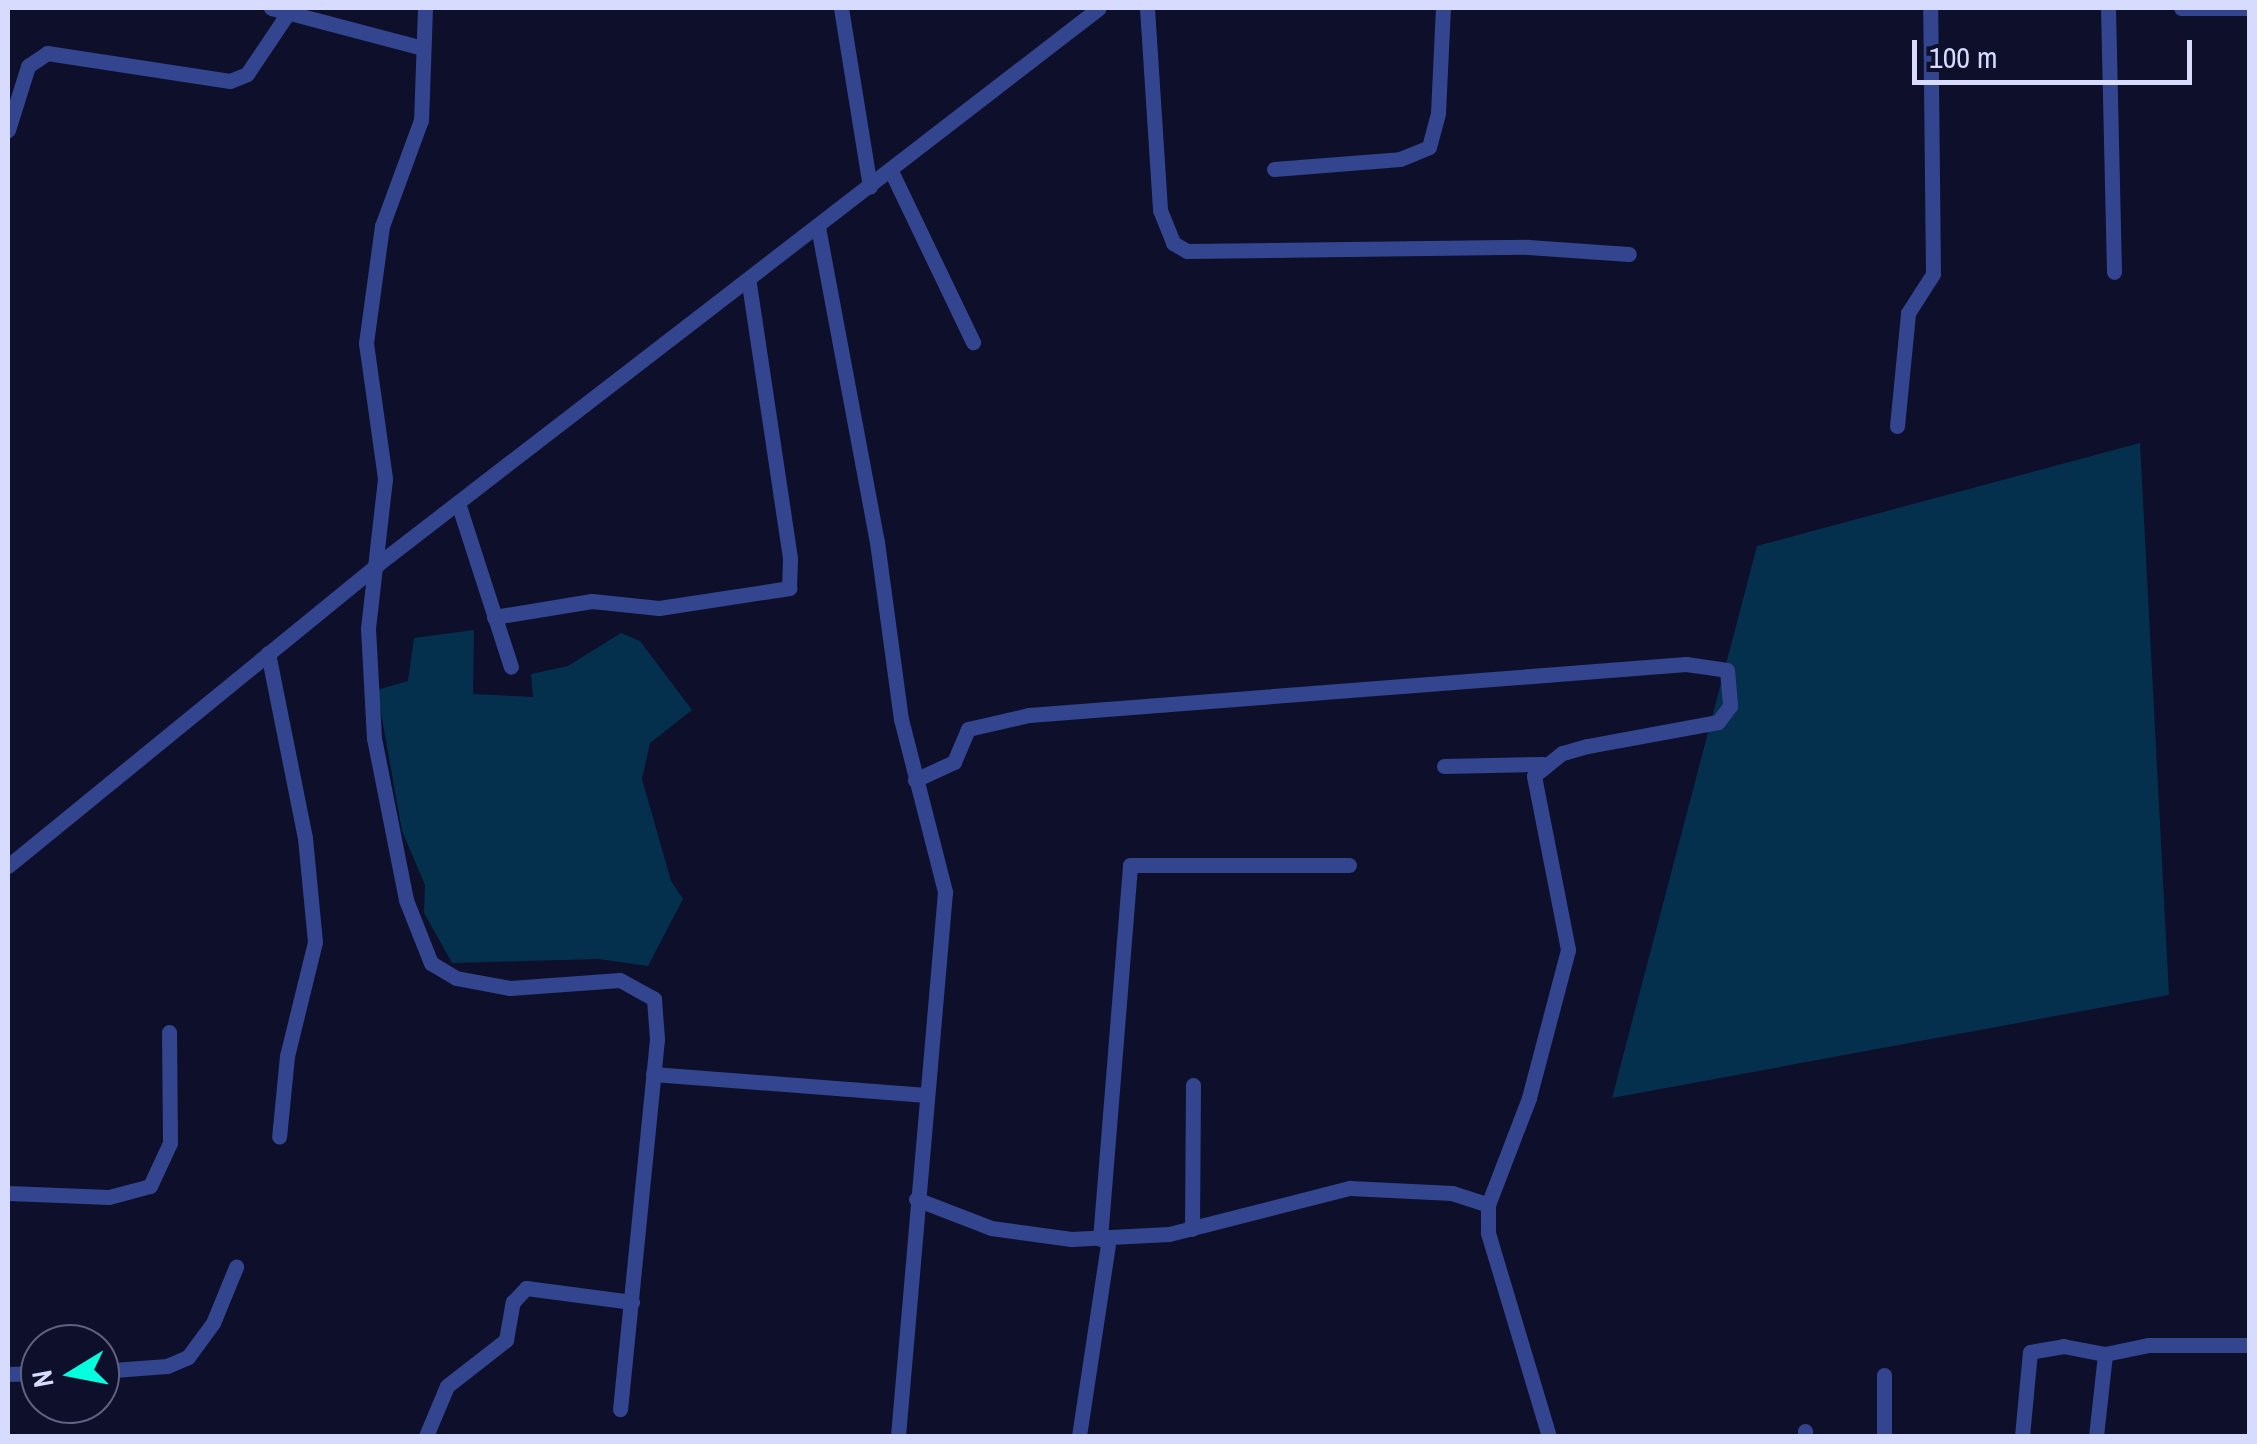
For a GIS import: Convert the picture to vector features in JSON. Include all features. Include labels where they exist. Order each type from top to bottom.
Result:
[{"type":"street","points":[[271,8],[422,48]]},
{"type":"street","points":[[424,8],[421,120],[382,226],[367,325],[384,450],[378,564],[368,628],[374,738],[416,938],[431,963],[470,982],[510,988],[620,980],[646,989],[658,1016],[620,1409]]},
{"type":"street","points":[[841,8],[870,187]]},
{"type":"street","points":[[8,866],[378,564],[748,283],[1098,8]]},
{"type":"street","points":[[1146,8],[1160,210],[1173,243],[1187,250],[1528,247],[1629,254]]},
{"type":"street","points":[[1274,168],[1400,160],[1428,147],[1438,112],[1443,8]]},
{"type":"street","points":[[1897,426],[1908,313],[1933,274],[1930,8]]},
{"type":"street","points":[[2108,8],[2114,272]]},
{"type":"street","points":[[2181,8],[2250,8]]},
{"type":"street","points":[[8,130],[28,66],[47,53],[230,81],[247,74],[288,13]]},
{"type":"street","points":[[890,171],[973,342]]},
{"type":"street","points":[[818,228],[915,780],[945,892],[898,1436]]},
{"type":"street","points":[[494,617],[592,600],[658,608],[789,588],[790,558],[748,283]]},
{"type":"street","points":[[458,503],[511,668]]},
{"type":"street","points":[[268,653],[305,838],[315,942],[287,1056],[279,1137]]},
{"type":"street","points":[[915,780],[954,762],[963,735],[975,726],[1047,713],[1686,664],[1720,666],[1732,679],[1730,706],[1718,722],[1587,746],[1544,764],[1444,766]]},
{"type":"street","points":[[1544,764],[1532,791],[1564,907],[1568,950],[1514,1140],[1490,1200],[1494,1258],[1550,1436]]},
{"type":"street","points":[[1079,1436],[1104,1238],[1130,865],[1349,865]]},
{"type":"street","points":[[8,1193],[109,1198],[150,1186],[170,1143],[170,1032]]},
{"type":"street","points":[[653,1074],[926,1095]]},
{"type":"street","points":[[1192,1230],[1193,1085]]},
{"type":"street","points":[[916,1199],[1035,1238],[1104,1238],[1192,1230],[1350,1188],[1452,1193],[1490,1200]]},
{"type":"street","points":[[120,1369],[166,1366],[188,1357],[213,1323],[236,1267]]},
{"type":"street","points":[[426,1436],[448,1386],[506,1340],[512,1302],[526,1288],[632,1302]]},
{"type":"street","points":[[2022,1436],[2030,1352],[2063,1346],[2105,1354],[2149,1345],[2250,1346]]},
{"type":"street","points":[[2096,1436],[2105,1354]]},
{"type":"street","points":[[1884,1375],[1884,1436]]},
{"type":"water","points":[[2140,443],[2169,995],[1612,1098],[1757,546]]},
{"type":"water","points":[[474,630],[473,694],[533,697],[531,674],[568,666],[621,633],[640,641],[692,710],[650,743],[642,779],[671,881],[683,899],[648,966],[599,959],[452,963],[424,913],[425,885],[402,831],[377,690],[408,681],[414,638]]}]
